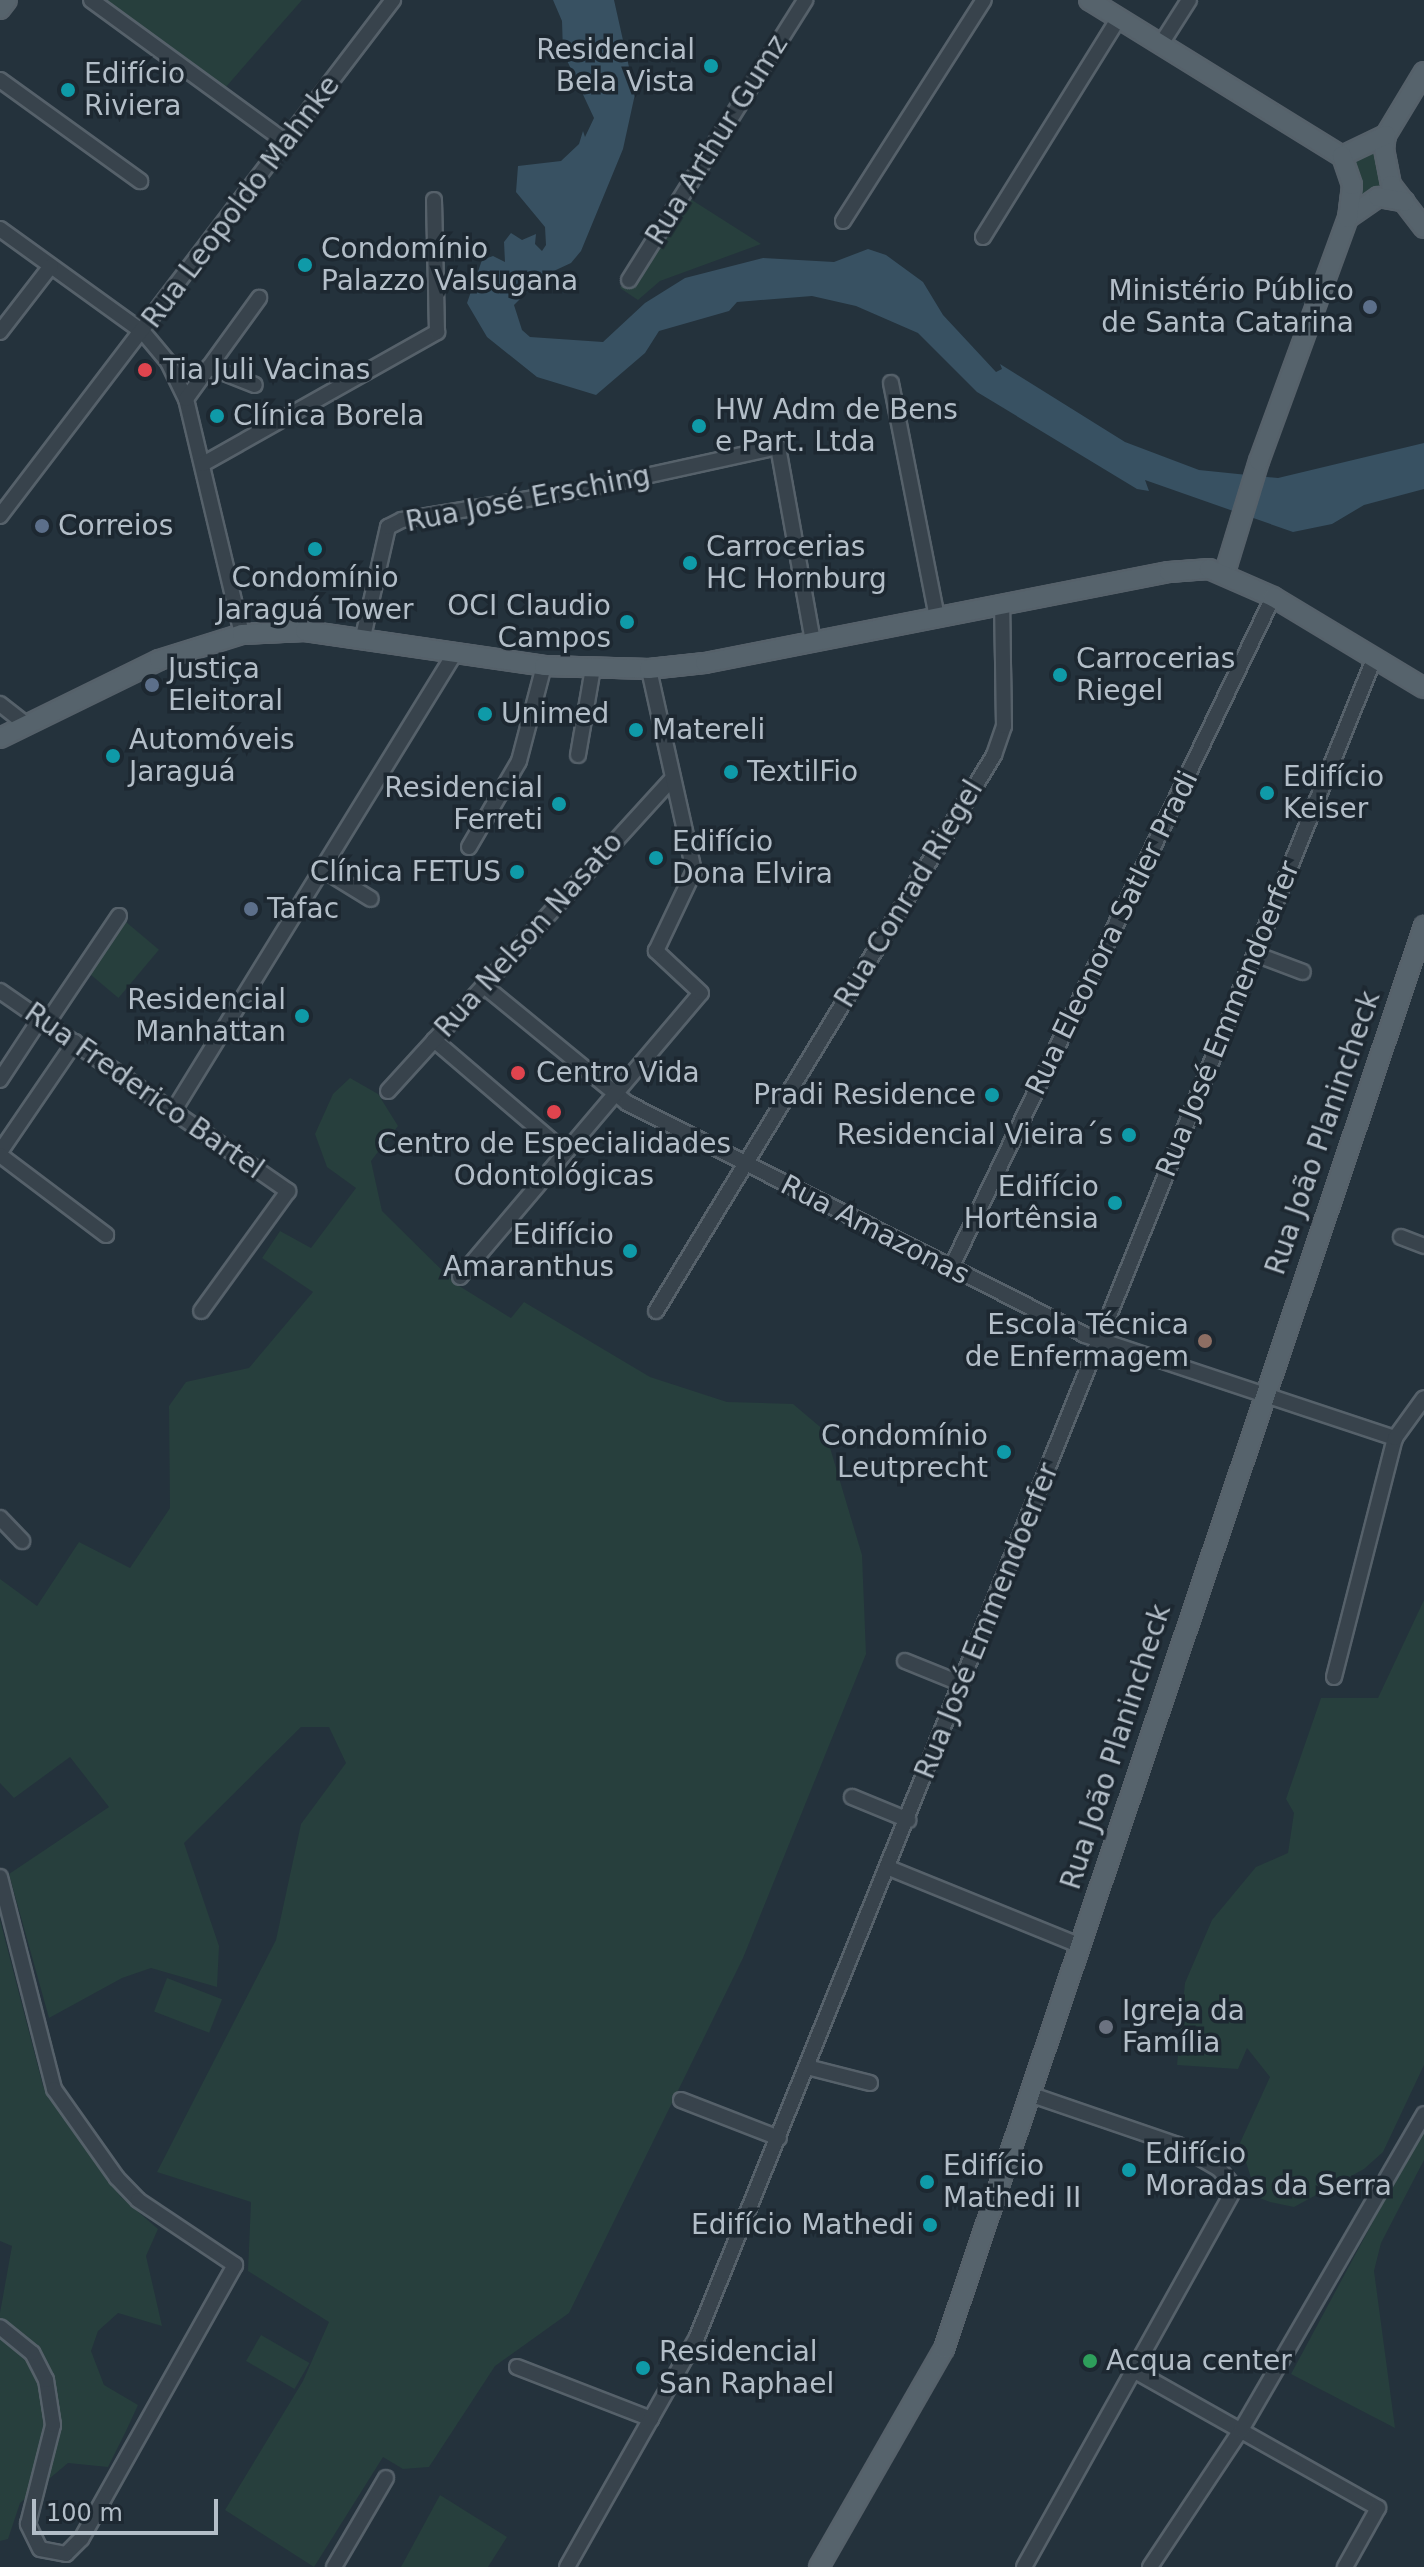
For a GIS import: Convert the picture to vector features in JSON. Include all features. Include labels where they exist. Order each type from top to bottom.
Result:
[{"type":"main road","points":[[0,9],[7,0]]},
{"type":"main road","points":[[1089,0],[1342,156],[1352,185],[1348,218],[1259,461],[1225,572]]},
{"type":"main road","points":[[1424,72],[1386,135],[1384,168],[1391,185],[1408,203],[1424,228]]},
{"type":"main road","points":[[1342,156],[1386,135]]},
{"type":"main road","points":[[1348,218],[1378,197],[1408,203]]},
{"type":"main road","points":[[0,738],[159,660],[242,634],[305,631],[363,637],[544,666],[649,669],[937,618],[1169,572],[1225,572],[1273,597],[1424,688]]},
{"type":"main road","name":"Rua João Planincheck","points":[[819,2567],[944,2349],[1262,1396],[1424,926]]},
{"type":"street","points":[[91,0],[286,142]]},
{"type":"street","name":"Rua Leopoldo Mahnke","points":[[0,516],[393,0]]},
{"type":"street","name":"Rua Arthur Gumz","points":[[629,280],[805,0]]},
{"type":"street","points":[[843,221],[984,0]]},
{"type":"street","points":[[1161,44],[1189,0]]},
{"type":"street","points":[[983,237],[1119,18]]},
{"type":"street","points":[[0,80],[140,181]]},
{"type":"street","points":[[203,464],[437,332],[434,200]]},
{"type":"street","points":[[0,229],[143,332],[157,346],[186,399],[242,634]]},
{"type":"street","points":[[0,332],[51,266]]},
{"type":"street","points":[[186,399],[259,298]]},
{"type":"street","points":[[209,367],[255,385]]},
{"type":"street","points":[[891,383],[937,618]]},
{"type":"street","name":"Rua José Ersching","points":[[363,637],[388,527],[402,520],[582,490],[778,447],[813,641]]},
{"type":"street","name":"Rua Eleonora Satler Pradi","points":[[951,1268],[1273,597]]},
{"type":"street","name":"Rua Conrad Riegel","points":[[656,1311],[994,755],[1004,726],[1007,649],[1002,605]]},
{"type":"street","points":[[174,1110],[455,653]]},
{"type":"street","name":"Rua José Emmendoerfer","points":[[567,2567],[697,2337],[889,1868],[1097,1340],[1374,659]]},
{"type":"street","points":[[469,847],[519,761],[544,666]]},
{"type":"street","points":[[578,755],[593,668]]},
{"type":"street","points":[[460,1277],[701,993],[656,951],[694,871],[649,669]]},
{"type":"street","points":[[0,704],[27,725]]},
{"type":"street","name":"Rua Nelson Nasato","points":[[388,1091],[672,779]]},
{"type":"street","points":[[322,869],[371,899]]},
{"type":"street","points":[[0,1080],[119,916]]},
{"type":"street","points":[[1255,954],[1303,972]]},
{"type":"street","name":"Rua Amazonas","points":[[483,985],[613,1095],[951,1268],[1097,1340],[1395,1438]]},
{"type":"street","name":"Rua Frederico Bartel","points":[[0,991],[288,1191],[201,1311]]},
{"type":"street","points":[[434,1040],[565,1152]]},
{"type":"street","points":[[75,1042],[0,1154],[106,1235]]},
{"type":"street","points":[[1401,1237],[1424,1246]]},
{"type":"street","points":[[1334,1677],[1395,1438],[1424,1398]]},
{"type":"street","points":[[0,1518],[22,1541]]},
{"type":"street","points":[[905,1661],[962,1684]]},
{"type":"street","points":[[852,1797],[908,1820]]},
{"type":"street","points":[[889,1868],[1079,1945]]},
{"type":"street","points":[[0,1877],[54,2089],[117,2178],[138,2200],[235,2265],[74,2550],[55,2554],[40,2549],[28,2524],[53,2411],[46,2380],[32,2353],[0,2327]]},
{"type":"street","points":[[807,2067],[870,2083]]},
{"type":"street","points":[[1024,2567],[1231,2203],[1235,2183],[1151,2133],[1029,2094]]},
{"type":"street","points":[[681,2100],[779,2138]]},
{"type":"street","points":[[1150,2567],[1241,2430],[1424,2114]]},
{"type":"street","points":[[517,2367],[651,2419]]},
{"type":"street","points":[[1135,2371],[1378,2508],[1345,2567]]},
{"type":"street","points":[[334,2567],[386,2478]]},
{"type":"green space","points":[[106,0],[302,0],[225,88]]},
{"type":"green space","points":[[1378,145],[1378,171],[1390,193],[1370,193],[1355,203],[1349,159]]},
{"type":"green space","points":[[684,195],[761,244],[660,281],[638,300],[620,288]]},
{"type":"green space","points":[[126,922],[159,950],[118,998],[86,970]]},
{"type":"green space","points":[[350,1078],[378,1094],[398,1126],[371,1161],[382,1211],[456,1284],[511,1318],[524,1302],[650,1377],[727,1402],[793,1404],[825,1431],[862,1555],[866,1654],[743,1958],[569,2313],[495,2366],[429,2467],[403,2469],[383,2457],[314,2567],[225,2510],[303,2381],[329,2322],[248,2271],[251,2202],[157,2172],[276,1940],[301,1824],[346,1763],[329,1727],[301,1727],[184,1843],[219,1946],[217,1987],[151,1968],[122,1978],[49,2018],[9,1874],[109,1807],[70,1757],[14,1798],[0,1783],[0,1579],[37,1606],[79,1542],[130,1568],[170,1508],[169,1406],[186,1382],[249,1368],[313,1292],[262,1258],[280,1231],[311,1248],[356,1188],[327,1167],[315,1134],[333,1094]]},
{"type":"green space","points":[[1424,1600],[1424,2065],[1383,2152],[1364,2169],[1294,2207],[1270,2202],[1257,2197],[1240,2143],[1270,2077],[1247,2048],[1238,2069],[1177,2065],[1185,1983],[1212,1920],[1256,1867],[1288,1853],[1294,1813],[1286,1799],[1321,1698],[1378,1698]]},
{"type":"green space","points":[[0,1920],[43,2086],[121,2197],[158,2229],[146,2256],[162,2326],[118,2313],[98,2331],[91,2351],[104,2385],[138,2405],[126,2431],[108,2467],[68,2463],[20,2503],[8,2539],[0,2541],[0,2313],[12,2246],[0,2241]]},
{"type":"green space","points":[[167,1978],[222,1999],[209,2033],[154,2012]]},
{"type":"green space","points":[[1424,2127],[1424,2160],[1381,2243],[1374,2271],[1395,2428],[1291,2374]]},
{"type":"green space","points":[[261,2335],[309,2363],[294,2389],[246,2361]]},
{"type":"green space","points":[[440,2495],[507,2537],[488,2567],[401,2567]]},
{"type":"water","points":[[553,0],[614,0],[635,94],[623,149],[581,251],[571,263],[543,276],[514,305],[522,330],[530,337],[603,342],[645,303],[685,278],[763,258],[834,262],[868,249],[886,255],[923,282],[943,315],[996,372],[1002,369],[1000,364],[1125,442],[1199,470],[1278,478],[1424,443],[1424,489],[1364,505],[1332,524],[1293,532],[1145,480],[1149,491],[1137,489],[977,392],[918,333],[856,306],[812,296],[737,302],[729,311],[659,331],[645,353],[596,395],[537,377],[487,337],[467,303],[482,260],[493,256],[505,262],[504,242],[511,233],[522,240],[536,234],[535,244],[542,251],[546,245],[545,227],[516,192],[518,166],[561,161],[579,144],[583,131],[585,137],[594,118],[563,52],[562,21]]},
{"type":"place","name":"Residencial Bela Vista","points":[[711,66]]},
{"type":"place","name":"Edifício Riviera","points":[[68,90]]},
{"type":"place","name":"Condomínio Palazzo Valsugana","points":[[305,265]]},
{"type":"place","name":"Ministério Público de Santa Catarina","points":[[1370,307]]},
{"type":"place","name":"Tia Juli Vacinas","points":[[145,370]]},
{"type":"place","name":"Clínica Borela","points":[[217,416]]},
{"type":"place","name":"HW Adm de Bens e Part. Ltda","points":[[699,426]]},
{"type":"place","name":"Correios","points":[[42,526]]},
{"type":"place","name":"Condomínio Jaraguá Tower","points":[[315,549]]},
{"type":"place","name":"Carrocerias HC Hornburg","points":[[690,563]]},
{"type":"place","name":"OCI Claudio Campos","points":[[627,622]]},
{"type":"place","name":"Carrocerias Riegel","points":[[1060,675]]},
{"type":"place","name":"Justiça Eleitoral","points":[[152,685]]},
{"type":"place","name":"Unimed","points":[[485,714]]},
{"type":"place","name":"Matereli","points":[[636,730]]},
{"type":"place","name":"Automóveis Jaraguá","points":[[113,756]]},
{"type":"place","name":"TextilFio","points":[[731,772]]},
{"type":"place","name":"Edifício Keiser","points":[[1267,793]]},
{"type":"place","name":"Residencial Ferreti","points":[[559,804]]},
{"type":"place","name":"Edifício Dona Elvira","points":[[656,858]]},
{"type":"place","name":"Clínica FETUS","points":[[517,872]]},
{"type":"place","name":"Tafac","points":[[251,909]]},
{"type":"place","name":"Residencial Manhattan","points":[[302,1016]]},
{"type":"place","name":"Centro Vida","points":[[518,1073]]},
{"type":"place","name":"Pradi Residence","points":[[992,1095]]},
{"type":"place","name":"Centro de Especialidades Odontológicas","points":[[554,1112]]},
{"type":"place","name":"Residencial Vieira´s","points":[[1129,1135]]},
{"type":"place","name":"Edifício Hortênsia","points":[[1115,1203]]},
{"type":"place","name":"Edifício Amaranthus","points":[[630,1251]]},
{"type":"place","name":"Escola Técnica de Enfermagem","points":[[1205,1341]]},
{"type":"place","name":"Condomínio Leutprecht","points":[[1004,1452]]},
{"type":"place","name":"Igreja da Família","points":[[1106,2027]]},
{"type":"place","name":"Edifício Moradas da Serra","points":[[1129,2170]]},
{"type":"place","name":"Edifício Mathedi II","points":[[927,2182]]},
{"type":"place","name":"Edifício Mathedi","points":[[930,2225]]},
{"type":"place","name":"Acqua center","points":[[1090,2361]]},
{"type":"place","name":"Residencial San Raphael","points":[[643,2368]]}]
